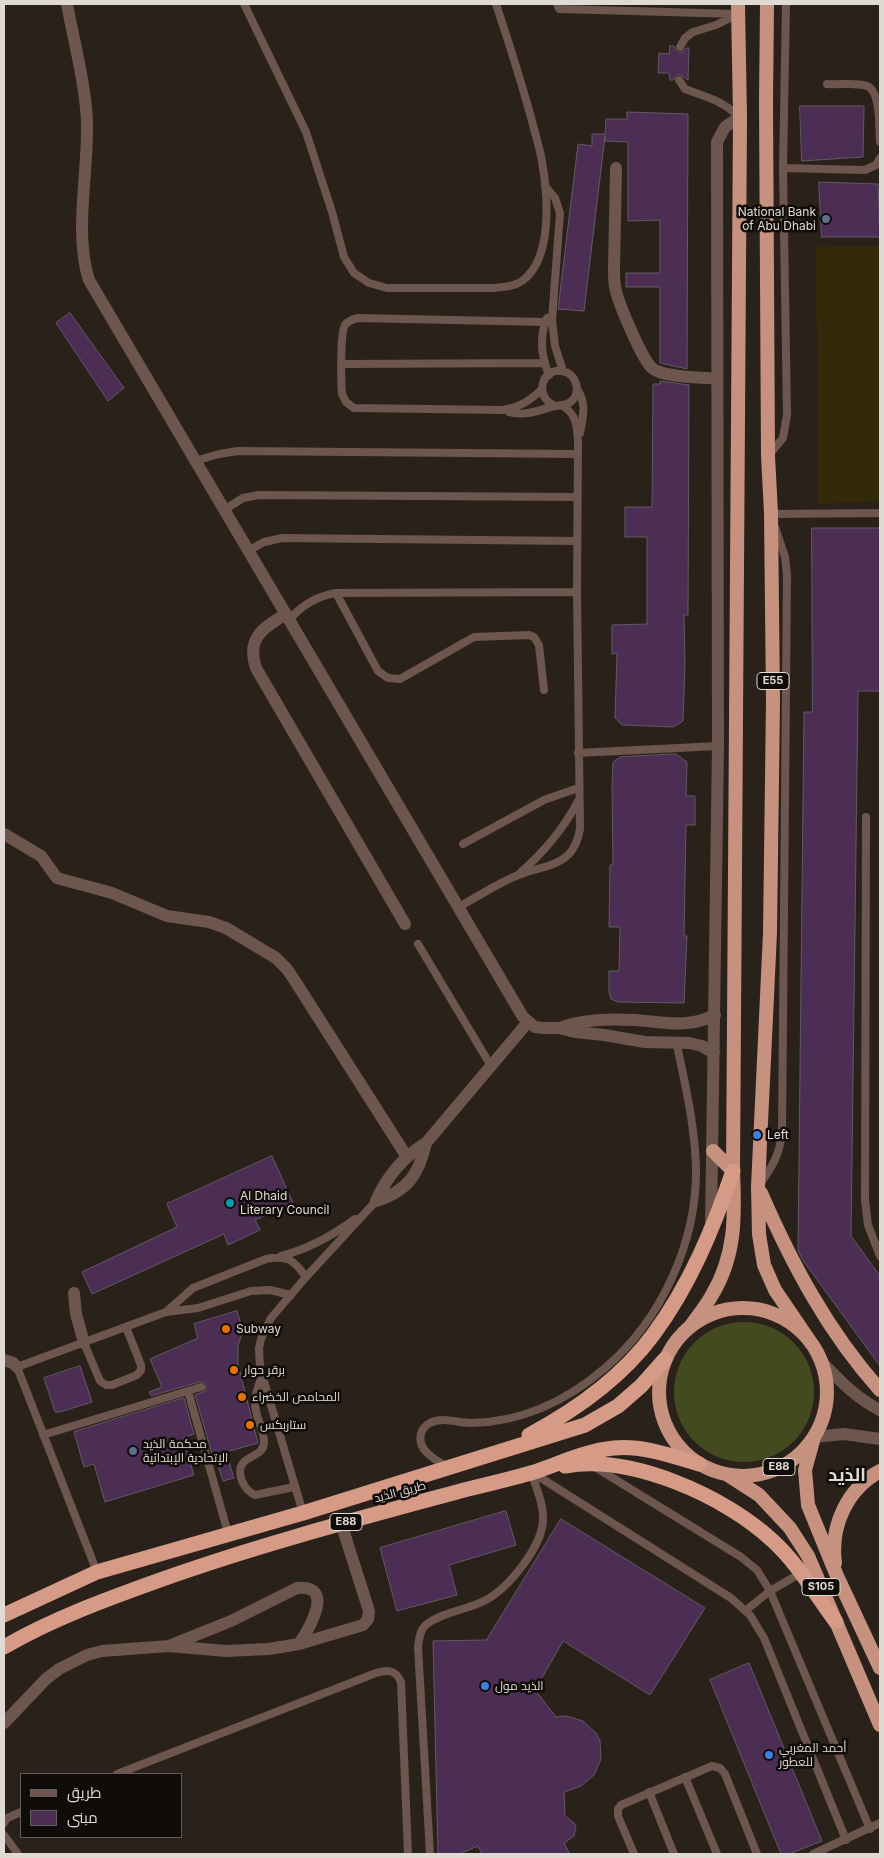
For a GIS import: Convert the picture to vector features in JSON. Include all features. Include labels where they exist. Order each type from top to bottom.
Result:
[{"type":"highway","name":"E55","points":[[767,4],[768,456],[771,513],[773,701],[770,933],[758,1186],[759,1234],[764,1265],[784,1304],[811,1343]]},
{"type":"highway","points":[[690,1327],[712,1296],[722,1275],[730,1253],[735,1214],[733,1171],[740,117],[736,7]]},
{"type":"highway","points":[[713,1151],[733,1171]]},
{"type":"highway","points":[[497,1452],[559,1419],[596,1393],[626,1365],[653,1335],[696,1266],[733,1171]]},
{"type":"highway","points":[[758,1186],[798,1272],[817,1305],[845,1346],[880,1390]]},
{"type":"highway","name":"E88","points":[[744,1308],[764,1311],[782,1318],[798,1329],[811,1343],[821,1361],[826,1380],[826,1400],[822,1419],[814,1437],[801,1452],[785,1464],[767,1472],[747,1476],[727,1474],[699,1464],[686,1455],[673,1439],[665,1422],[659,1400],[660,1379],[665,1359],[680,1336],[690,1327],[706,1316],[725,1310],[744,1308]]},
{"type":"highway","name":"طريق الذيد","points":[[4,1615],[96,1572],[303,1513],[585,1425],[618,1406],[641,1386],[665,1359]]},
{"type":"highway","name":"S105","points":[[814,1437],[805,1470],[808,1505],[837,1576],[880,1668]]},
{"type":"highway","name":"طريق الذيد","points":[[4,1648],[66,1617],[128,1591],[216,1560],[341,1523],[531,1472],[578,1455],[615,1448],[642,1449],[665,1453],[699,1464]]},
{"type":"highway","points":[[531,1472],[577,1464],[633,1470],[672,1481],[714,1499],[748,1520],[773,1540],[789,1558],[836,1622]]},
{"type":"highway","points":[[837,1576],[833,1551],[835,1533],[842,1509],[861,1484],[880,1471]]},
{"type":"highway","name":"S105","points":[[727,1474],[759,1495],[790,1528],[808,1556],[880,1725]]},
{"type":"street","points":[[67,4],[86,110],[87,134],[82,243],[85,268],[95,292],[523,1016],[535,1027],[558,1028],[629,1041],[676,1041],[702,1046],[714,1053]]},
{"type":"street","points":[[710,1233],[713,1151],[718,746],[717,142],[725,128],[740,117]]},
{"type":"street","points":[[616,168],[615,287],[621,305],[646,359],[652,368],[663,373],[717,379]]},
{"type":"street","points":[[288,617],[268,625],[260,631],[253,649],[253,659],[256,668],[405,924]]},
{"type":"street","points":[[4,834],[41,856],[57,878],[112,893],[167,916],[218,924],[276,958],[295,981],[407,1156]]},
{"type":"street","points":[[558,1028],[581,1021],[603,1020],[635,1020],[675,1024],[698,1022],[715,1015]]},
{"type":"street","points":[[374,1204],[392,1172],[407,1156],[426,1143],[528,1022]]},
{"type":"street","points":[[675,1024],[676,1041]]},
{"type":"street","points":[[374,1204],[396,1193],[411,1180],[422,1162],[426,1143]]},
{"type":"street","points":[[74,1293],[76,1314],[84,1343]]},
{"type":"street","points":[[4,1360],[13,1363],[17,1367]]},
{"type":"street","points":[[821,1361],[844,1384],[880,1410]]},
{"type":"street","points":[[814,1437],[844,1434],[880,1439]]},
{"type":"street","points":[[4,1723],[46,1679],[72,1661],[102,1651],[169,1646],[226,1651],[269,1649],[299,1644],[363,1625],[368,1619],[369,1611],[341,1523]]},
{"type":"street","points":[[169,1646],[230,1621],[297,1588],[304,1587],[316,1594],[318,1603],[312,1624],[299,1644]]},
{"type":"lane","points":[[244,4],[306,132],[332,212],[344,257],[354,273],[369,283],[387,288],[507,287],[521,282],[532,272],[539,259],[546,227],[542,161],[520,79],[496,4]]},
{"type":"lane","points":[[557,4],[559,9],[736,7]]},
{"type":"lane","points":[[768,456],[783,438],[787,415],[783,168],[786,4]]},
{"type":"lane","points":[[680,47],[685,38],[693,32],[716,25],[736,7]]},
{"type":"lane","points":[[679,80],[684,89],[725,104],[740,117]]},
{"type":"lane","points":[[827,84],[864,85],[872,89],[876,97],[880,142]]},
{"type":"lane","points":[[783,168],[865,170],[876,165],[880,158]]},
{"type":"lane","points":[[545,186],[555,198],[561,220],[552,333],[563,371]]},
{"type":"lane","points":[[548,374],[544,363],[542,346],[545,322],[553,307]]},
{"type":"lane","points":[[542,389],[531,400],[517,408],[502,410],[354,408],[346,402],[342,394],[343,330],[345,325],[353,319],[545,322]]},
{"type":"lane","points":[[342,364],[544,363]]},
{"type":"lane","points":[[459,907],[517,875],[558,862],[574,849],[578,840],[580,829],[578,788],[578,442],[574,416],[559,406],[548,402],[543,396],[543,381],[548,374],[556,371],[563,371],[571,375],[584,401],[585,408],[578,442]]},
{"type":"lane","points":[[502,410],[512,413],[534,413],[570,403],[575,397],[577,389]]},
{"type":"lane","points":[[195,461],[238,451],[578,454]]},
{"type":"lane","points":[[224,510],[243,498],[259,495],[577,497]]},
{"type":"lane","points":[[758,1186],[779,1153],[782,1132],[787,575],[784,557],[771,513],[880,513]]},
{"type":"lane","points":[[248,551],[264,542],[282,538],[577,541]]},
{"type":"lane","points":[[288,617],[307,603],[325,595],[336,593],[577,592]]},
{"type":"lane","points":[[336,593],[378,671],[388,678],[400,679],[406,677],[461,642],[474,637],[525,635],[534,638],[539,645],[544,690]]},
{"type":"lane","points":[[578,753],[718,746]]},
{"type":"lane","points":[[463,844],[544,800],[578,788]]},
{"type":"lane","points":[[517,875],[547,848],[559,833],[579,799]]},
{"type":"lane","points":[[866,817],[865,1200],[868,1225],[880,1256]]},
{"type":"lane","points":[[418,944],[491,1066]]},
{"type":"lane","points":[[447,1467],[423,1450],[421,1435],[423,1428],[429,1423],[435,1420],[469,1423],[496,1421],[522,1416],[547,1406],[570,1394],[604,1369],[634,1340],[658,1305],[683,1248],[689,1228],[695,1188],[695,1161],[691,1121],[676,1041]]},
{"type":"lane","points":[[166,1312],[186,1293],[201,1284],[266,1259],[293,1253],[322,1241],[343,1228],[374,1204]]},
{"type":"lane","points":[[303,1513],[262,1375],[259,1358],[261,1339],[271,1318],[306,1276],[374,1204]]},
{"type":"lane","points":[[276,1257],[284,1258],[297,1264],[306,1276]]},
{"type":"lane","points":[[96,1572],[17,1367],[166,1312],[198,1308],[251,1290],[270,1290],[291,1294]]},
{"type":"lane","points":[[84,1343],[100,1381],[106,1385],[112,1385],[137,1375],[140,1370],[141,1365],[126,1327]]},
{"type":"lane","points":[[262,1375],[255,1407],[264,1444],[261,1450],[243,1461],[240,1466],[242,1480],[246,1489],[255,1494],[294,1486]]},
{"type":"lane","points":[[43,1435],[201,1387]]},
{"type":"lane","points":[[188,1391],[228,1533]]},
{"type":"lane","points":[[590,1464],[742,1557],[757,1570],[770,1591],[870,1829]]},
{"type":"lane","points":[[531,1472],[730,1598],[745,1611],[764,1638],[846,1840]]},
{"type":"lane","points":[[430,1854],[418,1648],[419,1635],[426,1625],[436,1619],[486,1600],[502,1589],[515,1575],[540,1535],[543,1521],[542,1506],[531,1472]]},
{"type":"lane","points":[[745,1611],[770,1591],[801,1574]]},
{"type":"lane","points":[[120,1773],[388,1670],[394,1672],[401,1682],[408,1854]]},
{"type":"lane","points":[[634,1854],[617,1812],[621,1805],[685,1777],[716,1766],[723,1771],[757,1854]]},
{"type":"lane","points":[[685,1777],[716,1854]]},
{"type":"lane","points":[[649,1792],[674,1854]]},
{"type":"lane","points":[[4,1823],[7,1818],[20,1812]]},
{"type":"lane","points":[[813,1854],[880,1823]]},
{"type":"lane","points":[[4,1836],[18,1854]]},
{"type":"green space","points":[[744,1322],[771,1328],[783,1334],[793,1343],[802,1353],[808,1365],[814,1392],[808,1419],[802,1431],[793,1441],[783,1450],[771,1456],[744,1462],[717,1456],[705,1450],[695,1441],[686,1431],[680,1419],[674,1392],[680,1365],[686,1353],[695,1343],[705,1334],[717,1328]]},
{"type":"sand","points":[[880,246],[880,501],[818,504],[816,247]]},
{"type":"building","points":[[670,46],[674,46],[675,50],[680,53],[689,48],[688,80],[679,74],[673,80],[670,80],[669,73],[658,73],[659,53],[669,54]]},
{"type":"building","points":[[800,106],[864,106],[863,157],[802,161]]},
{"type":"building","points":[[627,112],[688,114],[687,369],[660,363],[660,287],[626,287],[626,273],[660,273],[660,220],[628,221],[628,142],[605,141],[605,136],[584,311],[558,309],[578,144],[592,146],[592,134],[605,134],[606,119],[627,119]]},
{"type":"building","points":[[819,182],[878,184],[880,237],[822,237]]},
{"type":"building","points":[[70,313],[124,388],[108,401],[56,323]]},
{"type":"building","points":[[660,381],[689,385],[688,615],[684,615],[683,721],[673,727],[622,725],[615,718],[617,653],[612,654],[612,625],[647,624],[647,537],[625,537],[625,507],[652,507],[653,384],[660,384]]},
{"type":"building","points":[[812,528],[880,528],[880,691],[858,691],[851,1236],[880,1276],[880,1366],[802,1259],[798,1250],[804,712],[812,712]]},
{"type":"building","points":[[676,754],[687,762],[686,796],[695,796],[695,825],[686,825],[684,936],[687,936],[684,1003],[618,1002],[611,999],[609,991],[609,971],[619,971],[620,927],[609,927],[610,865],[613,865],[613,762],[620,757]]},
{"type":"building","name":"Al Dhaid Literary Council","points":[[272,1156],[293,1203],[255,1220],[260,1230],[228,1245],[224,1234],[92,1294],[82,1272],[177,1227],[167,1204]]},
{"type":"building","points":[[237,1311],[243,1330],[238,1346],[238,1364],[258,1443],[226,1452],[234,1478],[223,1481],[215,1456],[213,1457],[195,1395],[205,1391],[206,1385],[203,1382],[199,1382],[151,1396],[149,1392],[162,1387],[150,1359],[198,1338],[194,1324]]},
{"type":"building","points":[[80,1366],[92,1402],[55,1412],[44,1378]]},
{"type":"building","name":"محكمة الذيد الإتحادية الإبتدائية","points":[[184,1398],[194,1434],[183,1438],[194,1475],[105,1502],[94,1464],[84,1467],[74,1432]]},
{"type":"building","points":[[506,1511],[516,1545],[449,1565],[457,1595],[397,1611],[380,1548]]},
{"type":"building","name":"الذيد مول","points":[[561,1519],[705,1608],[650,1695],[563,1641],[535,1690],[556,1717],[566,1716],[583,1721],[596,1733],[600,1741],[601,1759],[594,1775],[581,1786],[564,1792],[565,1816],[576,1827],[574,1836],[564,1843],[570,1854],[482,1854],[478,1846],[459,1854],[438,1854],[433,1641],[486,1640]]},
{"type":"building","points":[[749,1663],[822,1841],[789,1854],[781,1854],[710,1680]]},
{"type":"place","name":"National Bank of Abu Dhabi","points":[[826,219]]},
{"type":"place","name":"Left","points":[[757,1135]]},
{"type":"place","name":"Al Dhaid Literary Council","points":[[230,1203]]},
{"type":"place","name":"Subway","points":[[226,1329]]},
{"type":"place","name":"برقر حوار","points":[[234,1370]]},
{"type":"place","name":"المحامص الخضراء","points":[[242,1397]]},
{"type":"place","name":"ستاربكس","points":[[250,1425]]},
{"type":"place","name":"محكمة الذيد الإتحادية الإبتدائية","points":[[133,1451]]},
{"type":"place","name":"الذيد مول","points":[[485,1686]]},
{"type":"place","name":"أحمد المغربي للعطور","points":[[769,1755]]},
{"type":"district","name":"الذيد","points":[[847,1476]]}]
